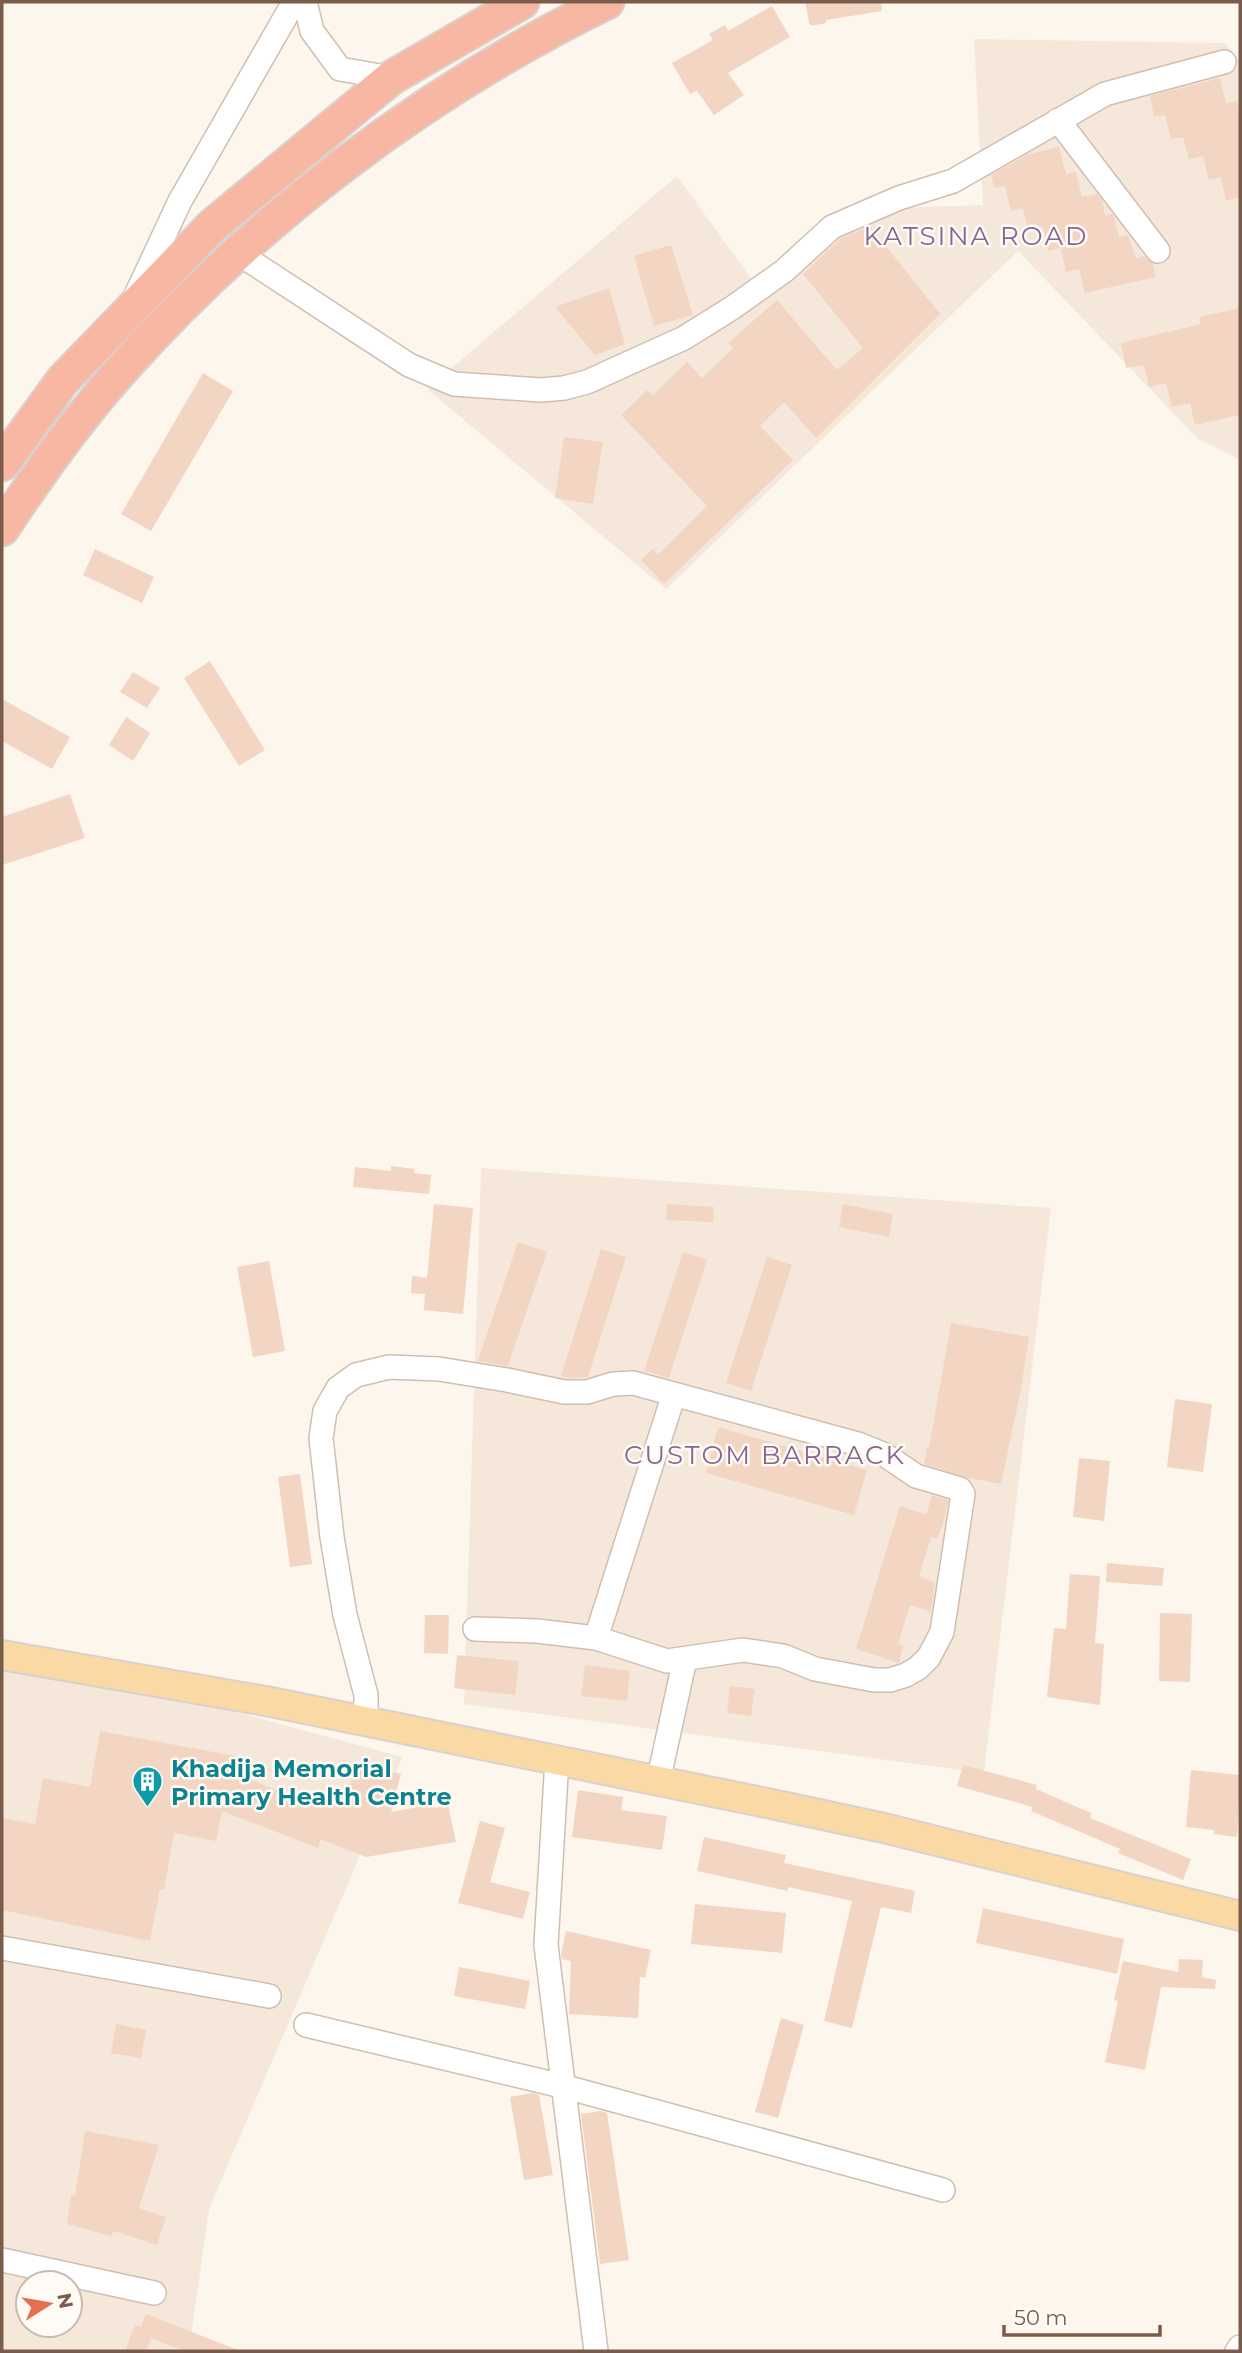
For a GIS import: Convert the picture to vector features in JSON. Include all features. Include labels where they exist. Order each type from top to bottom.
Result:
[{"type":"highway","points":[[2,464],[63,380],[212,226],[391,78],[522,2]]},
{"type":"highway","points":[[2,529],[63,443],[116,377],[175,314],[252,239],[349,160],[448,91],[549,30],[607,2]]},
{"type":"main road","points":[[2,1654],[271,1702],[884,1828],[1240,1916]]},
{"type":"street","points":[[129,310],[180,201],[293,2]]},
{"type":"street","points":[[305,2],[312,31],[340,69],[391,78]]},
{"type":"street","points":[[238,253],[410,365],[454,384],[541,390],[564,388],[587,382],[684,338],[784,271],[832,228],[899,198],[953,181],[1105,94],[1224,62]]},
{"type":"street","points":[[1058,120],[1158,250]]},
{"type":"street","points":[[366,1723],[366,1695],[345,1615],[332,1537],[321,1438],[325,1411],[338,1388],[356,1375],[388,1367],[439,1369],[564,1392],[587,1392],[612,1384],[633,1383],[858,1444],[885,1455],[916,1476],[960,1489],[964,1500],[956,1535],[942,1632],[929,1657],[906,1675],[890,1680],[874,1680],[815,1669],[783,1656],[743,1650],[667,1661],[597,1638],[537,1631],[475,1629]]},
{"type":"street","points":[[597,1638],[674,1394]]},
{"type":"street","points":[[659,1782],[685,1659]]},
{"type":"street","points":[[557,1759],[546,1945],[596,2351]]},
{"type":"street","points":[[2,1948],[269,1996]]},
{"type":"street","points":[[306,2025],[562,2086],[943,2190]]},
{"type":"street","points":[[2,2260],[154,2293]]},
{"type":"street","points":[[1237,2351],[1240,2347]]},
{"type":"shaded area","points":[[974,39],[1224,43],[1240,61],[1240,460],[1198,439],[1018,251],[666,589],[427,389],[677,176],[766,299],[860,209],[983,205]]},
{"type":"shaded area","points":[[481,1168],[1051,1208],[984,1773],[464,1704]]},
{"type":"shaded area","points":[[2,1659],[105,1676],[402,1757],[209,2209],[189,2351],[2,2351]]},
{"type":"building","points":[[805,2],[881,2],[882,11],[826,20],[826,23],[810,26]]},
{"type":"building","points":[[772,6],[790,37],[728,73],[744,95],[714,115],[697,91],[690,94],[672,63],[713,40],[709,34],[725,25],[728,31]]},
{"type":"building","points":[[1220,78],[1226,103],[1237,101],[1240,116],[1240,197],[1226,201],[1221,177],[1209,180],[1203,156],[1189,159],[1183,137],[1171,139],[1165,115],[1154,117],[1150,96]]},
{"type":"building","points":[[1059,147],[1066,174],[1076,172],[1082,197],[1097,194],[1102,200],[1105,216],[1114,216],[1119,237],[1128,235],[1136,258],[1144,256],[1153,264],[1156,277],[1085,293],[1079,269],[1066,272],[1061,248],[1048,251],[1043,227],[1028,230],[1023,208],[1011,211],[1005,186],[994,188],[991,175],[1029,154]]},
{"type":"building","points":[[870,226],[940,314],[816,438],[784,402],[760,426],[793,460],[664,584],[641,560],[653,549],[658,555],[707,506],[621,415],[647,390],[653,395],[687,362],[702,378],[733,348],[728,343],[777,300],[837,370],[863,348],[803,274],[840,239]]},
{"type":"building","points":[[671,245],[693,315],[654,326],[634,256]]},
{"type":"building","points":[[609,288],[625,344],[595,355],[555,307]]},
{"type":"building","points":[[1240,308],[1240,415],[1195,425],[1190,403],[1172,407],[1166,383],[1149,387],[1144,365],[1126,368],[1121,343],[1201,324],[1199,317]]},
{"type":"building","points":[[203,373],[233,391],[151,531],[121,514]]},
{"type":"building","points":[[564,437],[603,442],[593,504],[555,498]]},
{"type":"building","points":[[95,549],[154,577],[142,603],[83,575]]},
{"type":"building","points":[[210,661],[265,750],[239,766],[184,678]]},
{"type":"building","points":[[133,672],[160,688],[147,708],[120,692]]},
{"type":"building","points":[[2,699],[70,737],[52,769],[2,741]]},
{"type":"building","points":[[126,717],[150,733],[133,761],[109,745]]},
{"type":"building","points":[[70,794],[85,838],[2,865],[2,817]]},
{"type":"building","points":[[391,1166],[415,1169],[414,1173],[431,1175],[429,1194],[353,1187],[355,1167],[391,1171]]},
{"type":"building","points":[[434,1204],[473,1208],[463,1314],[424,1310],[425,1294],[411,1293],[412,1276],[427,1278]]},
{"type":"building","points":[[667,1204],[714,1207],[713,1222],[666,1220]]},
{"type":"building","points":[[843,1204],[893,1214],[889,1237],[839,1227]]},
{"type":"building","points":[[518,1242],[547,1252],[508,1366],[478,1361]]},
{"type":"building","points":[[601,1249],[626,1257],[588,1377],[568,1378],[561,1376]]},
{"type":"building","points":[[683,1252],[707,1260],[669,1378],[644,1371]]},
{"type":"building","points":[[767,1257],[792,1265],[751,1391],[726,1383]]},
{"type":"building","points":[[269,1261],[285,1351],[253,1357],[237,1267]]},
{"type":"building","points":[[951,1323],[1029,1337],[1001,1484],[968,1478],[924,1464]]},
{"type":"building","points":[[1175,1399],[1212,1404],[1203,1472],[1167,1467]]},
{"type":"building","points":[[718,1427],[867,1470],[854,1515],[706,1473]]},
{"type":"building","points":[[1079,1458],[1110,1461],[1104,1521],[1073,1517]]},
{"type":"building","points":[[300,1474],[312,1564],[290,1567],[278,1477]]},
{"type":"building","points":[[932,1495],[948,1500],[937,1539],[931,1537],[919,1576],[935,1582],[931,1612],[910,1605],[898,1644],[903,1646],[899,1663],[856,1649],[900,1506],[926,1515]]},
{"type":"building","points":[[1107,1563],[1164,1568],[1162,1586],[1106,1582]]},
{"type":"building","points":[[1070,1574],[1100,1576],[1095,1643],[1104,1644],[1100,1705],[1047,1697],[1054,1628],[1066,1629]]},
{"type":"building","points":[[1160,1613],[1192,1614],[1190,1682],[1159,1681]]},
{"type":"building","points":[[425,1615],[449,1615],[448,1654],[424,1653]]},
{"type":"building","points":[[457,1655],[519,1661],[515,1695],[454,1688]]},
{"type":"building","points":[[585,1665],[630,1671],[627,1701],[581,1696]]},
{"type":"building","points":[[730,1686],[755,1689],[751,1716],[727,1713]]},
{"type":"building","points":[[100,1731],[235,1756],[232,1772],[293,1797],[296,1791],[337,1807],[341,1796],[347,1798],[356,1763],[401,1774],[391,1812],[434,1804],[435,1808],[448,1805],[456,1842],[366,1857],[321,1839],[318,1848],[222,1811],[216,1841],[174,1833],[164,1890],[160,1889],[150,1941],[2,1910],[2,1818],[35,1824],[43,1778],[90,1787]]},
{"type":"building","points":[[963,1765],[1037,1785],[1036,1789],[1091,1813],[1090,1818],[1191,1859],[1183,1880],[1118,1853],[1120,1849],[1031,1811],[1033,1807],[957,1786]]},
{"type":"building","points":[[1191,1770],[1240,1775],[1237,1837],[1214,1834],[1214,1830],[1186,1827]]},
{"type":"building","points":[[578,1790],[623,1797],[621,1810],[667,1816],[662,1850],[572,1837]]},
{"type":"building","points":[[480,1821],[505,1828],[490,1882],[530,1892],[523,1919],[458,1903]]},
{"type":"building","points":[[704,1837],[786,1855],[784,1863],[915,1891],[911,1913],[881,1907],[852,2028],[824,2021],[852,1901],[788,1887],[788,1891],[697,1871]]},
{"type":"building","points":[[695,1904],[786,1913],[782,1953],[691,1944]]},
{"type":"building","points":[[983,1908],[1124,1939],[1117,1974],[976,1943]]},
{"type":"building","points":[[566,1931],[651,1950],[645,1978],[640,1977],[638,2018],[569,2014],[571,1961],[562,1959],[561,1954]]},
{"type":"building","points":[[1179,1959],[1203,1960],[1202,1977],[1216,1980],[1215,1989],[1161,1987],[1145,2070],[1105,2062],[1123,1961],[1178,1972]]},
{"type":"building","points":[[459,1967],[530,1981],[525,2009],[454,1996]]},
{"type":"building","points":[[781,2018],[804,2025],[778,2118],[755,2112]]},
{"type":"building","points":[[116,2024],[146,2030],[141,2058],[111,2053]]},
{"type":"building","points":[[533,2093],[539,2095],[553,2175],[524,2180],[510,2097]]},
{"type":"building","points":[[600,2111],[607,2113],[629,2260],[600,2264],[581,2114]]},
{"type":"building","points":[[85,2131],[159,2145],[139,2208],[166,2217],[157,2245],[113,2231],[111,2236],[67,2224],[71,2195],[75,2196]]},
{"type":"building","points":[[146,2314],[238,2351],[184,2351],[151,2338],[146,2351],[125,2351],[135,2325],[141,2327]]},
{"type":"place","name":"Khadija Memorial Primary Health Centre","points":[[148,1809]]},
{"type":"district","name":"KATSINA ROAD","points":[[976,236]]},
{"type":"district","name":"CUSTOM BARRACK","points":[[765,1455]]}]
